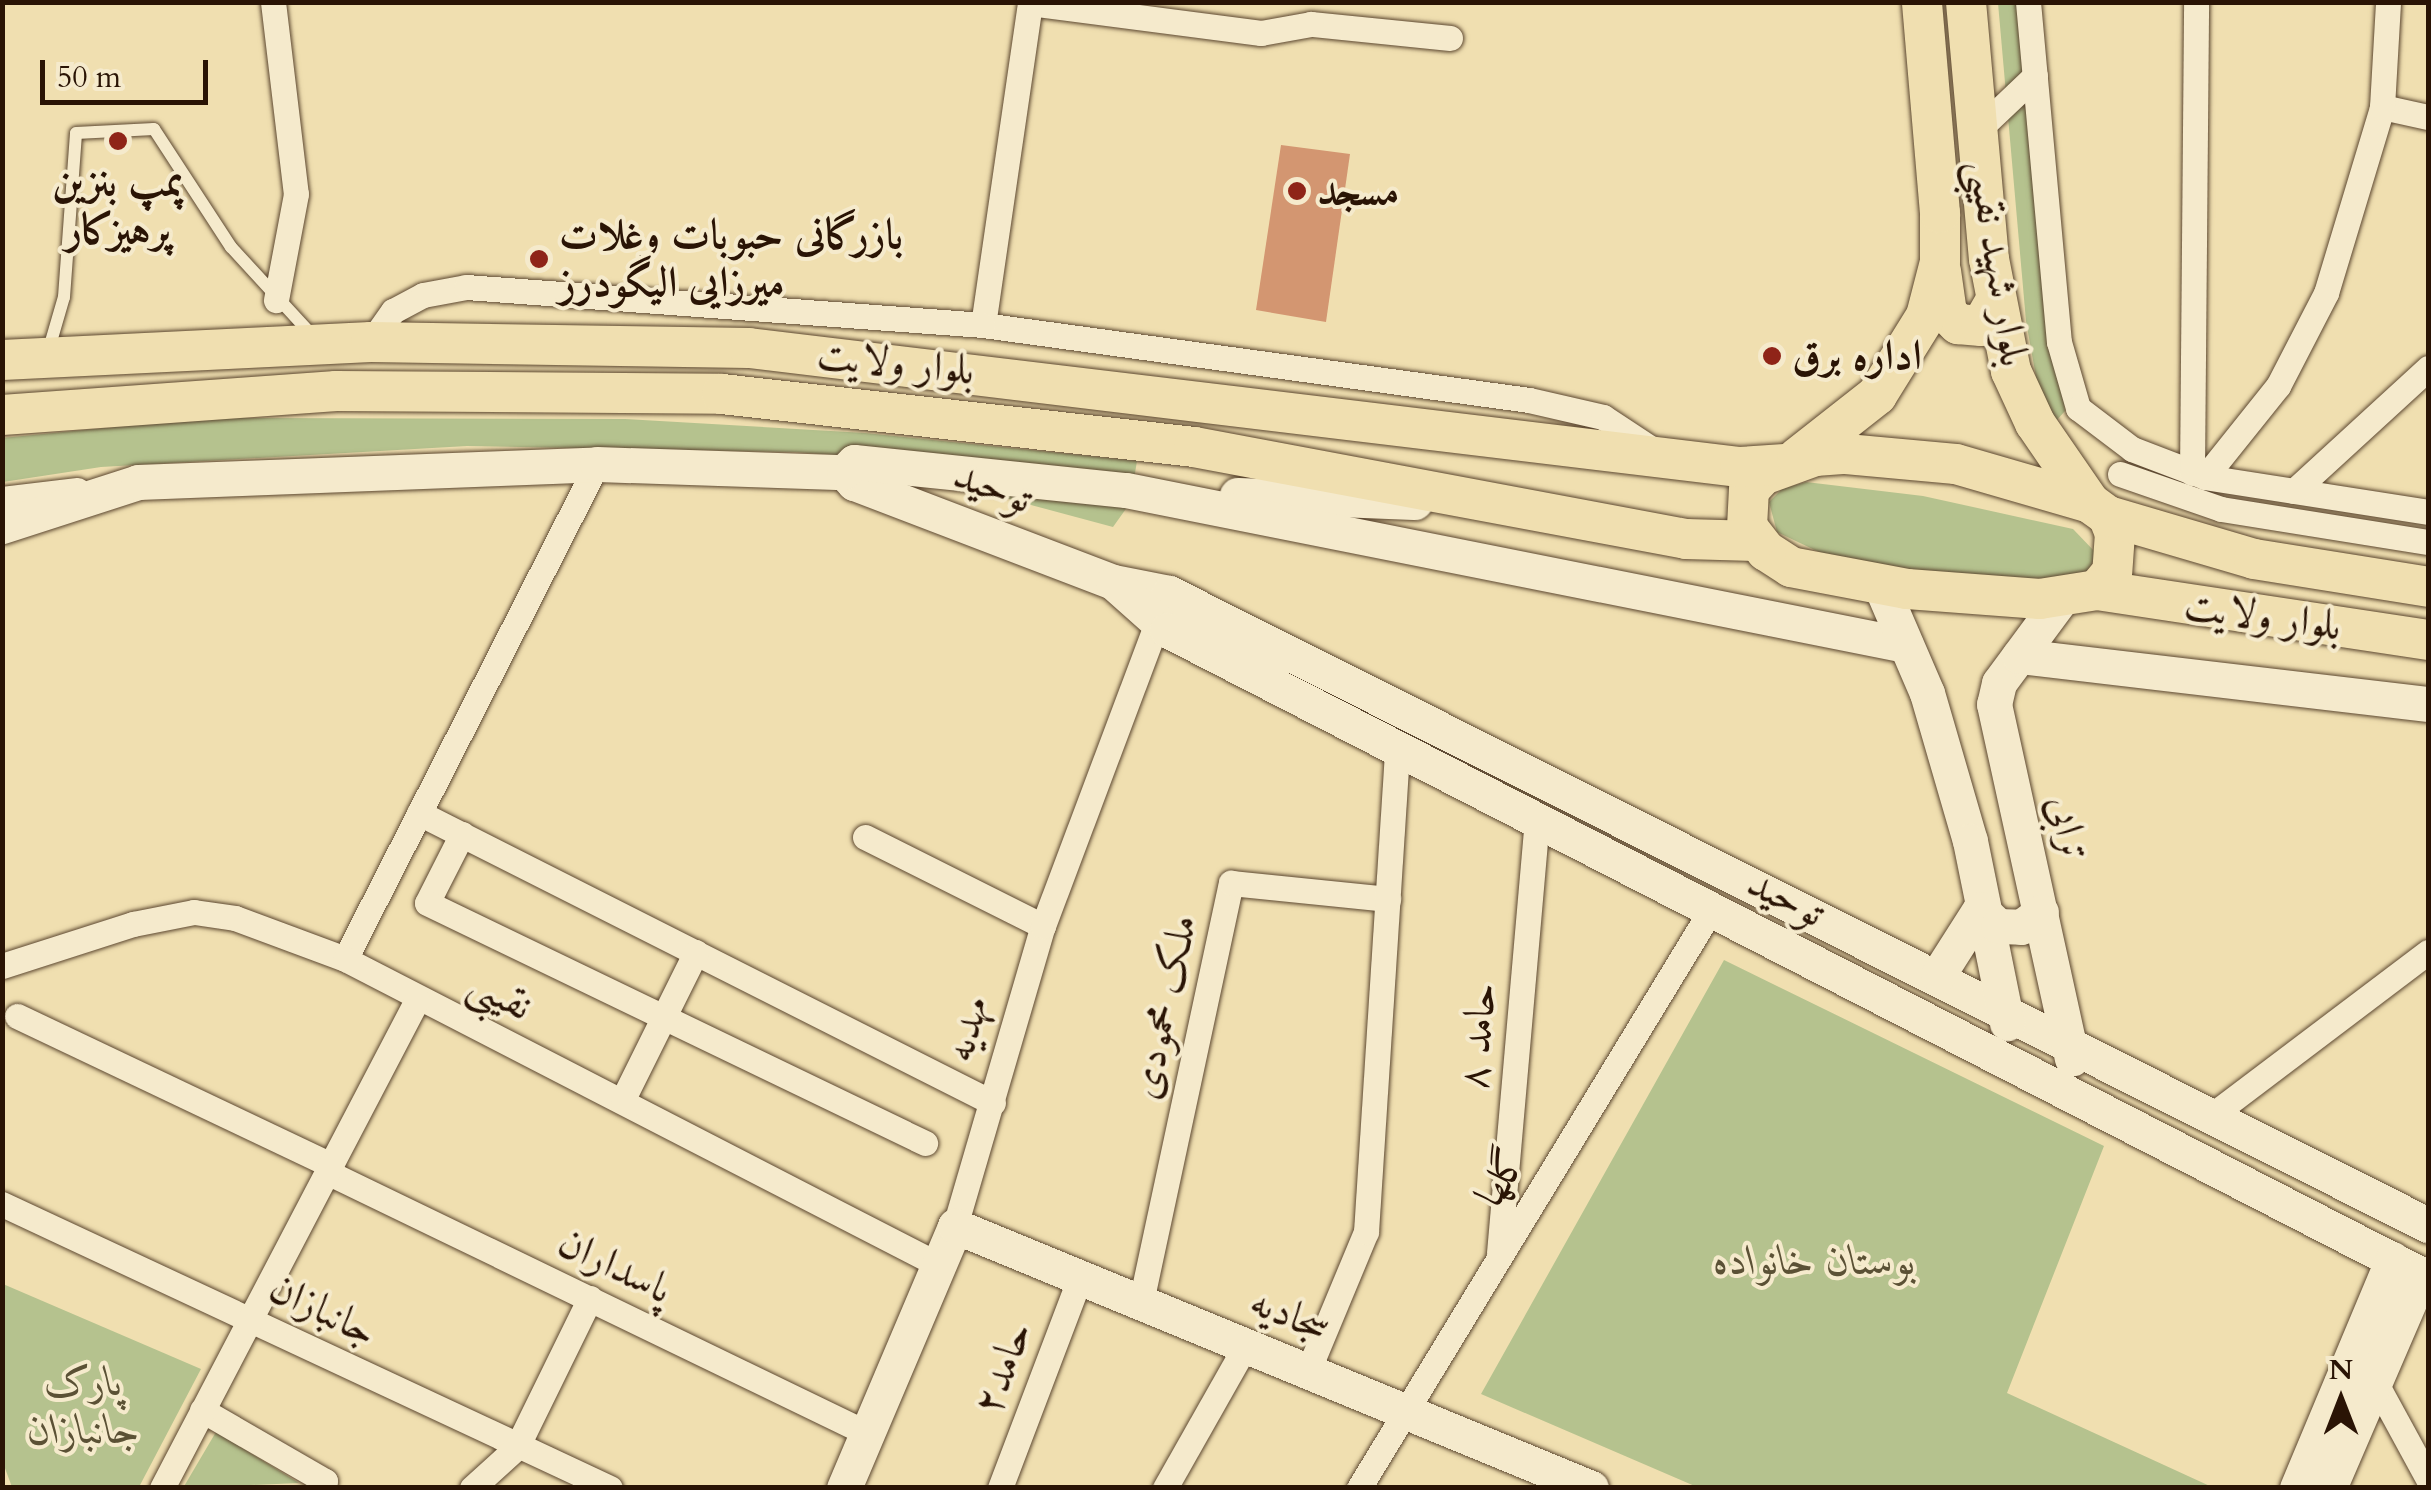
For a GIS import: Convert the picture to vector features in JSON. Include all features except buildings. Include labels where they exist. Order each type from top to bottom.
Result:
[{"type":"main road","name":"بلوار شهید نقیبی","points":[[1755,541],[1747,527],[1749,490],[1877,395],[1926,316],[1940,262],[1922,2]]},
{"type":"main road","name":"بلوار شهید نقیبی","points":[[1966,2],[1996,300],[2010,370],[2035,423],[2099,510]]},
{"type":"main road","points":[[1940,262],[1948,313],[1958,324],[1981,326],[1996,300]]},
{"type":"main road","name":"بلوار ولایت","points":[[2,360],[371,342],[749,348],[1740,467],[1846,454],[1917,458],[1994,472],[2254,560],[2428,587]]},
{"type":"main road","name":"بلوار ولایت","points":[[2,415],[336,391],[722,394],[1194,447],[1536,506],[1686,539],[1755,541],[1791,567],[1880,584],[1967,596],[2080,593],[2428,640]]},
{"type":"main road","points":[[2,526],[138,482],[598,464],[844,472],[854,462],[1126,490],[1536,506]]},
{"type":"main road","name":"توحید","points":[[844,472],[854,484],[1114,582],[1397,750],[2416,1267]]},
{"type":"main road","points":[[1126,490],[1906,645]]},
{"type":"main road","points":[[2080,593],[2112,572],[2116,552],[2099,510]]},
{"type":"main road","points":[[1880,584],[1927,694],[1970,841],[1980,910],[2006,1008],[2008,1062]]},
{"type":"main road","name":"ترابی","points":[[2079,1099],[1994,704],[2019,656],[2080,593]]},
{"type":"main road","name":"توحید","points":[[1162,608],[2006,1008],[2070,1046],[2428,1224]]},
{"type":"main road","points":[[2019,656],[2428,704]]},
{"type":"main road","points":[[1938,975],[1980,910]]},
{"type":"main road","points":[[1980,910],[1998,926],[2022,927],[2041,912]]},
{"type":"main road","name":"سجادیه","points":[[955,1226],[1591,1488]]},
{"type":"main road","name":"مهدیه","points":[[844,1488],[955,1226]]},
{"type":"main road","points":[[2328,1488],[2416,1267]]},
{"type":"main road","points":[[2297,1488],[2416,1267]]},
{"type":"street","points":[[273,2],[296,194],[276,300]]},
{"type":"street","points":[[983,324],[1030,2],[1261,33],[1311,24],[1450,38]]},
{"type":"street","points":[[2028,2],[2058,342],[2078,408],[2132,449],[2199,475],[2428,512]]},
{"type":"street","points":[[2196,2],[2199,475]]},
{"type":"street","points":[[2199,475],[2278,386],[2326,293],[2382,107],[2388,2]]},
{"type":"street","points":[[1977,130],[2034,76]]},
{"type":"street","points":[[2382,107],[2428,117]]},
{"type":"street","points":[[371,342],[393,311],[423,295],[466,287],[983,324],[1529,400],[1603,417],[1664,458]]},
{"type":"street","points":[[2294,491],[2428,368]]},
{"type":"street","points":[[2099,510],[2132,449]]},
{"type":"street","points":[[346,959],[598,464]]},
{"type":"street","points":[[2120,474],[2221,509],[2428,542]]},
{"type":"street","points":[[2,499],[138,482]]},
{"type":"street","name":"مهدیه","points":[[955,1226],[1043,926],[1162,608]]},
{"type":"street","points":[[1308,1371],[1366,1232],[1397,750]]},
{"type":"street","points":[[418,812],[993,1103]]},
{"type":"street","name":"حامد ۸","points":[[1499,1258],[1537,822]]},
{"type":"street","points":[[462,834],[427,903],[926,1143]]},
{"type":"street","points":[[865,838],[1043,926]]},
{"type":"street","name":"ملک محمودی","points":[[1142,1302],[1231,883],[1388,899]]},
{"type":"street","name":"گلها","points":[[1359,1488],[1710,910]]},
{"type":"street","name":"نقیبی","points":[[2,966],[194,912],[235,918],[346,959],[417,1000],[623,1099],[939,1265]]},
{"type":"street","points":[[623,1099],[696,952]]},
{"type":"street","points":[[2211,1116],[2428,952]]},
{"type":"street","points":[[162,1488],[417,1000]]},
{"type":"street","name":"پاسداران","points":[[16,1016],[867,1433]]},
{"type":"street","name":"جانبازان","points":[[2,1204],[610,1488]]},
{"type":"street","name":"حامد۲","points":[[1000,1488],[1080,1277]]},
{"type":"street","points":[[472,1488],[517,1447],[590,1298]]},
{"type":"street","points":[[1166,1488],[1246,1346]]},
{"type":"street","points":[[2373,1378],[2428,1479]]},
{"type":"street","points":[[202,1410],[325,1481],[319,1488]]},
{"type":"lane","points":[[46,359],[64,297],[76,133],[154,129],[231,247],[276,300],[320,343]]},
{"type":"green space","points":[[1998,3],[2026,3],[2065,411],[2055,422],[2038,388],[2026,321]]},
{"type":"green space","points":[[206,418],[625,419],[865,433],[1137,461],[1134,479],[796,452],[467,446],[101,467],[3,482],[2,438]]},
{"type":"green space","points":[[1806,482],[1923,496],[2073,529],[2097,554],[2084,578],[2015,581],[1893,572],[1821,553],[1777,532],[1769,502],[1782,489]]},
{"type":"green space","points":[[979,491],[1133,499],[1113,527]]},
{"type":"green space","name":"بوستان خانواده","points":[[1724,960],[2104,1146],[2007,1393],[2212,1487],[1697,1487],[1481,1394]]},
{"type":"green space","name":"پارک جانبازان","points":[[3,1284],[201,1369],[139,1487],[12,1487],[3,1463]]},
{"type":"green space","points":[[216,1432],[299,1483],[183,1488]]},
{"type":"place","name":"پمپ بنزین پرهیزکار","points":[[118,141]]},
{"type":"place","name":"مسجد","points":[[1297,191]]},
{"type":"place","name":"بازرگانی حبوبات وغلات میرزایی الیگودرز","points":[[539,259]]},
{"type":"place","name":"اداره برق","points":[[1772,356]]}]
